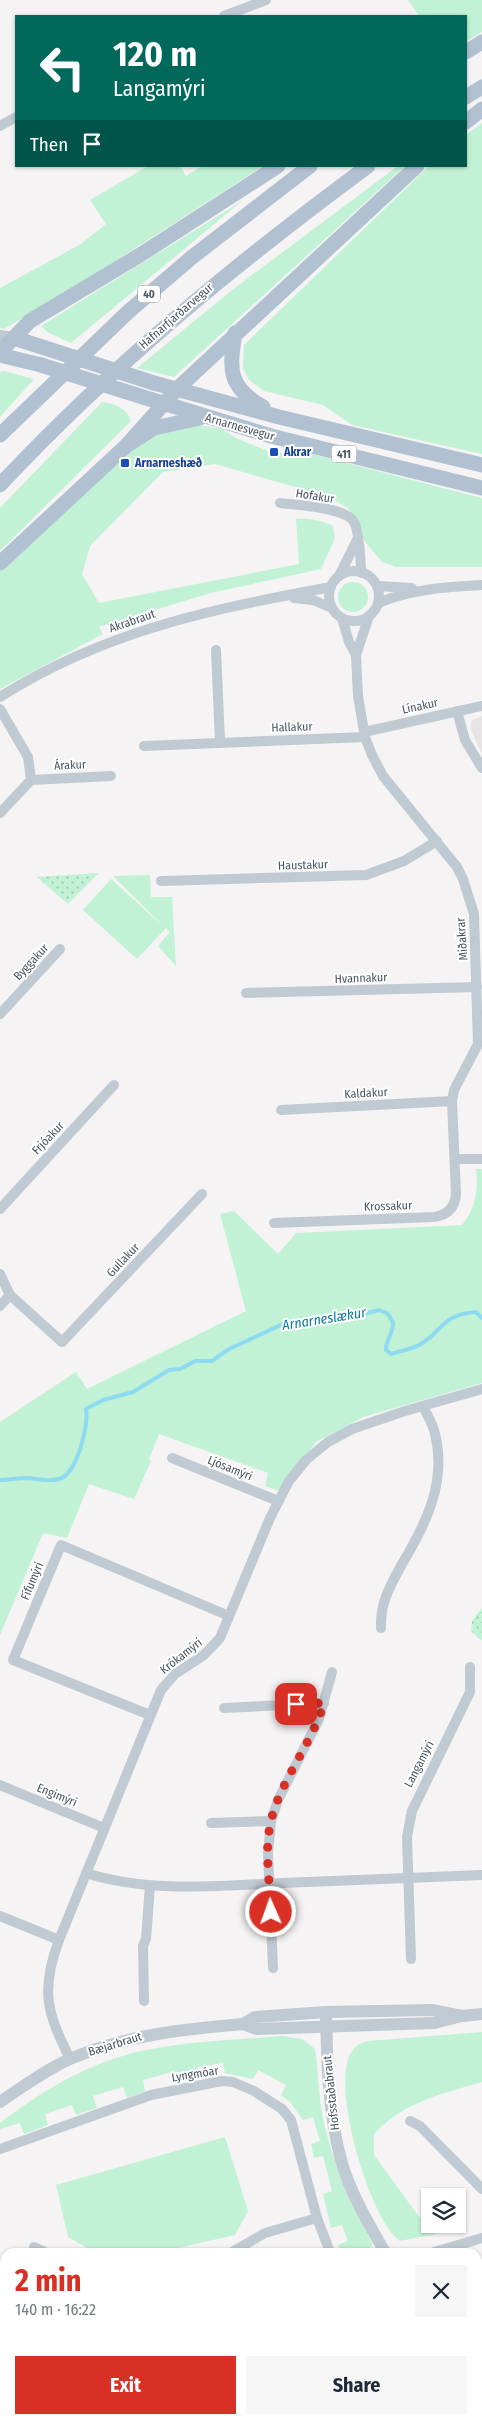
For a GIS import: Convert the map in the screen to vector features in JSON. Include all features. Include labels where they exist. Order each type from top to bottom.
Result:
[{"type":"main road","points":[[467,51],[482,42]]},
{"type":"main road","points":[[467,96],[482,86]]},
{"type":"main road","points":[[467,121],[482,108]]},
{"type":"main road","points":[[0,353],[7,337],[30,321],[140,255],[276,167]]},
{"type":"main road","name":"40","points":[[0,435],[128,312],[191,258],[309,167]]},
{"type":"main road","name":"Hafnarfjarðarvegur","points":[[0,484],[74,408],[167,324],[294,221],[367,167]]},
{"type":"main road","points":[[0,564],[126,446],[178,389],[235,333],[416,167]]},
{"type":"main road","points":[[235,333],[231,361],[235,384],[249,399],[279,417]]},
{"type":"main road","name":"Arnarnesvegur","points":[[7,337],[154,383],[279,417],[482,465]]},
{"type":"main road","name":"Arnarnesvegur","points":[[0,353],[271,436],[482,488]]},
{"type":"main road","points":[[126,446],[154,428],[182,420],[207,417]]},
{"type":"street","points":[[227,15],[266,0]]},
{"type":"street","points":[[0,126],[15,117]]},
{"type":"street","name":"Hofakur","points":[[280,503],[302,505],[347,515],[354,522],[362,573]]},
{"type":"street","points":[[357,540],[329,594],[332,608],[342,618],[356,621],[369,616],[378,603],[399,594],[482,585]]},
{"type":"street","points":[[339,576],[354,572],[362,573],[373,580],[376,586],[378,603]]},
{"type":"street","points":[[376,586],[389,585],[423,590]]},
{"type":"street","name":"Akrabraut","points":[[0,697],[41,672],[111,641],[207,611],[331,587]]},
{"type":"street","name":"Akrabraut","points":[[283,597],[312,600],[332,608]]},
{"type":"street","name":"Miðakrar","points":[[369,616],[356,655],[358,696],[365,735],[383,776],[437,840],[463,879],[479,931],[477,987],[480,1043],[454,1090],[452,1102],[456,1160]]},
{"type":"street","name":"Miðakrar","points":[[342,618],[349,642],[356,655]]},
{"type":"street","points":[[216,650],[220,742]]},
{"type":"street","name":"Línakur","points":[[365,735],[482,706]]},
{"type":"street","points":[[0,709],[28,757],[31,780],[0,813]]},
{"type":"street","points":[[457,711],[465,740],[482,768]]},
{"type":"street","name":"Hallakur","points":[[144,746],[365,735]]},
{"type":"street","name":"Árakur","points":[[31,780],[111,776]]},
{"type":"street","name":"Haustakur","points":[[161,881],[366,875],[404,861],[437,840]]},
{"type":"street","name":"Byggakur","points":[[0,1014],[60,949]]},
{"type":"street","name":"Hvannakur","points":[[246,993],[477,987]]},
{"type":"street","name":"Frjóakur","points":[[0,1209],[114,1085]]},
{"type":"street","name":"Kaldakur","points":[[280,1110],[452,1102]]},
{"type":"street","points":[[456,1160],[482,1159]]},
{"type":"street","name":"Krossakur","points":[[274,1223],[439,1216],[447,1212],[456,1201],[456,1160]]},
{"type":"street","name":"Gullakur","points":[[10,1295],[62,1342],[202,1194]]},
{"type":"street","points":[[0,1274],[10,1295],[0,1306]]},
{"type":"street","name":"Krókamýri","points":[[70,2059],[54,2026],[49,2006],[48,1972],[104,1828],[164,1685],[175,1674],[204,1655],[220,1638],[278,1501],[297,1470],[328,1442],[352,1429],[423,1406],[482,1390]]},
{"type":"street","points":[[381,1628],[380,1613],[385,1595],[420,1534],[437,1490],[439,1473],[435,1433],[423,1406]]},
{"type":"street","name":"Ljósamýri","points":[[172,1458],[278,1501]]},
{"type":"street","name":"Fífumýri","points":[[150,1715],[13,1660],[61,1545],[229,1616]]},
{"type":"street","name":"Langamýri","points":[[411,1959],[407,1837],[412,1811],[417,1796],[470,1692],[470,1667]]},
{"type":"street","points":[[273,1968],[268,1854],[271,1822],[278,1800],[319,1719],[332,1672]]},
{"type":"street","points":[[224,1708],[324,1703]]},
{"type":"street","name":"Engimýri","points":[[0,1785],[104,1828]]},
{"type":"street","points":[[211,1823],[271,1822]]},
{"type":"street","points":[[86,1874],[125,1884],[150,1886],[270,1884],[482,1874]]},
{"type":"street","points":[[144,2001],[143,1946],[146,1939],[150,1886]]},
{"type":"street","points":[[0,1916],[59,1940]]},
{"type":"street","name":"Bæjarbraut","points":[[243,2024],[255,2017],[326,2012],[432,2010],[462,2016]]},
{"type":"street","name":"Hofsstaðabraut","points":[[326,2012],[331,2114],[341,2161],[356,2198],[383,2248]]},
{"type":"street","name":"Bæjarbraut","points":[[0,2102],[70,2059],[134,2037],[188,2028],[243,2024],[256,2029],[434,2023],[462,2016],[482,2014]]},
{"type":"street","name":"Lyngmóar","points":[[0,2149],[151,2095],[222,2081],[233,2082],[254,2091],[287,2114],[291,2120],[318,2218],[329,2248]]},
{"type":"street","points":[[410,2121],[420,2126],[482,2189]]},
{"type":"street","points":[[239,2248],[265,2233],[318,2218]]},
{"type":"street","points":[[448,2248],[482,2238]]},
{"type":"shaded area","points":[[482,716],[482,754],[470,728],[472,720]]},
{"type":"green space","points":[[408,0],[482,0],[482,32],[467,40],[467,15],[418,15]]},
{"type":"green space","points":[[482,123],[482,454],[352,425],[323,405],[264,391],[249,380],[243,368],[244,345],[428,167],[467,167],[467,134]]},
{"type":"green space","points":[[146,167],[181,167],[186,176],[200,167],[261,167],[73,288],[4,329],[0,328],[0,288],[81,244],[106,224],[90,200]]},
{"type":"green space","points":[[397,167],[404,167],[174,377],[137,368],[232,290]]},
{"type":"green space","points":[[242,201],[71,343],[49,333],[41,326]]},
{"type":"green space","points":[[4,371],[34,379],[0,417],[0,372]]},
{"type":"green space","points":[[102,402],[120,407],[131,421],[0,551],[0,508]]},
{"type":"green space","points":[[192,424],[222,429],[238,439],[273,453],[295,452],[315,455],[482,498],[482,567],[396,567],[382,562],[366,543],[348,508],[327,496],[215,464],[163,472],[90,546],[82,574],[99,603],[299,564],[296,519],[315,520],[333,526],[335,538],[321,569],[211,593],[99,627],[103,634],[0,689],[0,571],[146,437]]},
{"type":"green space","points":[[353,582],[359,583],[367,591],[367,603],[359,611],[353,612],[347,611],[339,603],[338,597],[339,591],[347,583]]},
{"type":"green space","points":[[99,873],[68,904],[37,877]]},
{"type":"green space","points":[[150,875],[151,897],[172,897],[176,966],[158,946],[170,932],[166,928],[137,959],[83,910],[111,879],[165,928],[113,876]]},
{"type":"green space","points":[[476,1169],[482,1169],[482,1383],[363,1417],[316,1442],[279,1491],[265,1486],[268,1473],[159,1434],[149,1459],[151,1461],[134,1499],[89,1484],[67,1538],[43,1533],[0,1635],[0,1422],[76,1372],[87,1389],[246,1311],[220,1214],[234,1211],[278,1254],[296,1233],[462,1225],[467,1219],[475,1199],[477,1185]]},
{"type":"green space","points":[[482,1608],[481,1640],[471,1631],[472,1621]]},
{"type":"green space","points":[[482,2032],[482,2082],[424,2100],[397,2114],[374,2134],[374,2155],[421,2218],[421,2233],[435,2234],[400,2241],[388,2228],[366,2180],[349,2120],[346,2067],[355,2047],[368,2041]]},
{"type":"green space","points":[[282,2036],[302,2039],[315,2049],[320,2101],[327,2135],[343,2182],[372,2243],[371,2248],[339,2248],[338,2245],[348,2241],[342,2225],[331,2228],[323,2194],[332,2191],[323,2156],[314,2158],[311,2144],[320,2141],[313,2117],[303,2120],[290,2102],[281,2095],[286,2085],[258,2070],[253,2079],[225,2073],[223,2063],[198,2067],[199,2078],[175,2083],[172,2072],[143,2080],[145,2091],[127,2098],[123,2087],[93,2096],[97,2108],[76,2115],[72,2105],[45,2114],[48,2125],[24,2134],[20,2123],[0,2129],[0,2123],[27,2103],[85,2070],[136,2052],[177,2045]]},
{"type":"green space","points":[[225,2137],[248,2211],[235,2235],[178,2248],[87,2248],[68,2237],[56,2185]]},
{"type":"waterway","name":"Arnarneslækur","points":[[0,1480],[28,1478],[59,1479],[71,1468],[76,1459],[84,1437],[86,1409],[103,1400],[133,1392],[169,1370],[180,1369],[195,1361],[212,1361],[229,1349],[283,1324],[321,1322],[336,1315],[356,1316],[379,1310],[387,1313],[393,1322],[386,1347],[386,1350],[391,1354],[421,1344],[456,1316],[476,1312],[482,1318]]},
{"type":"place","name":"Akrar","points":[[274,452]]},
{"type":"place","name":"Arnarneshæð","points":[[125,463]]},
{"type":"route","points":[[271,1912],[268,1854],[271,1822],[278,1800],[307,1745],[324,1703],[296,1704]]}]
